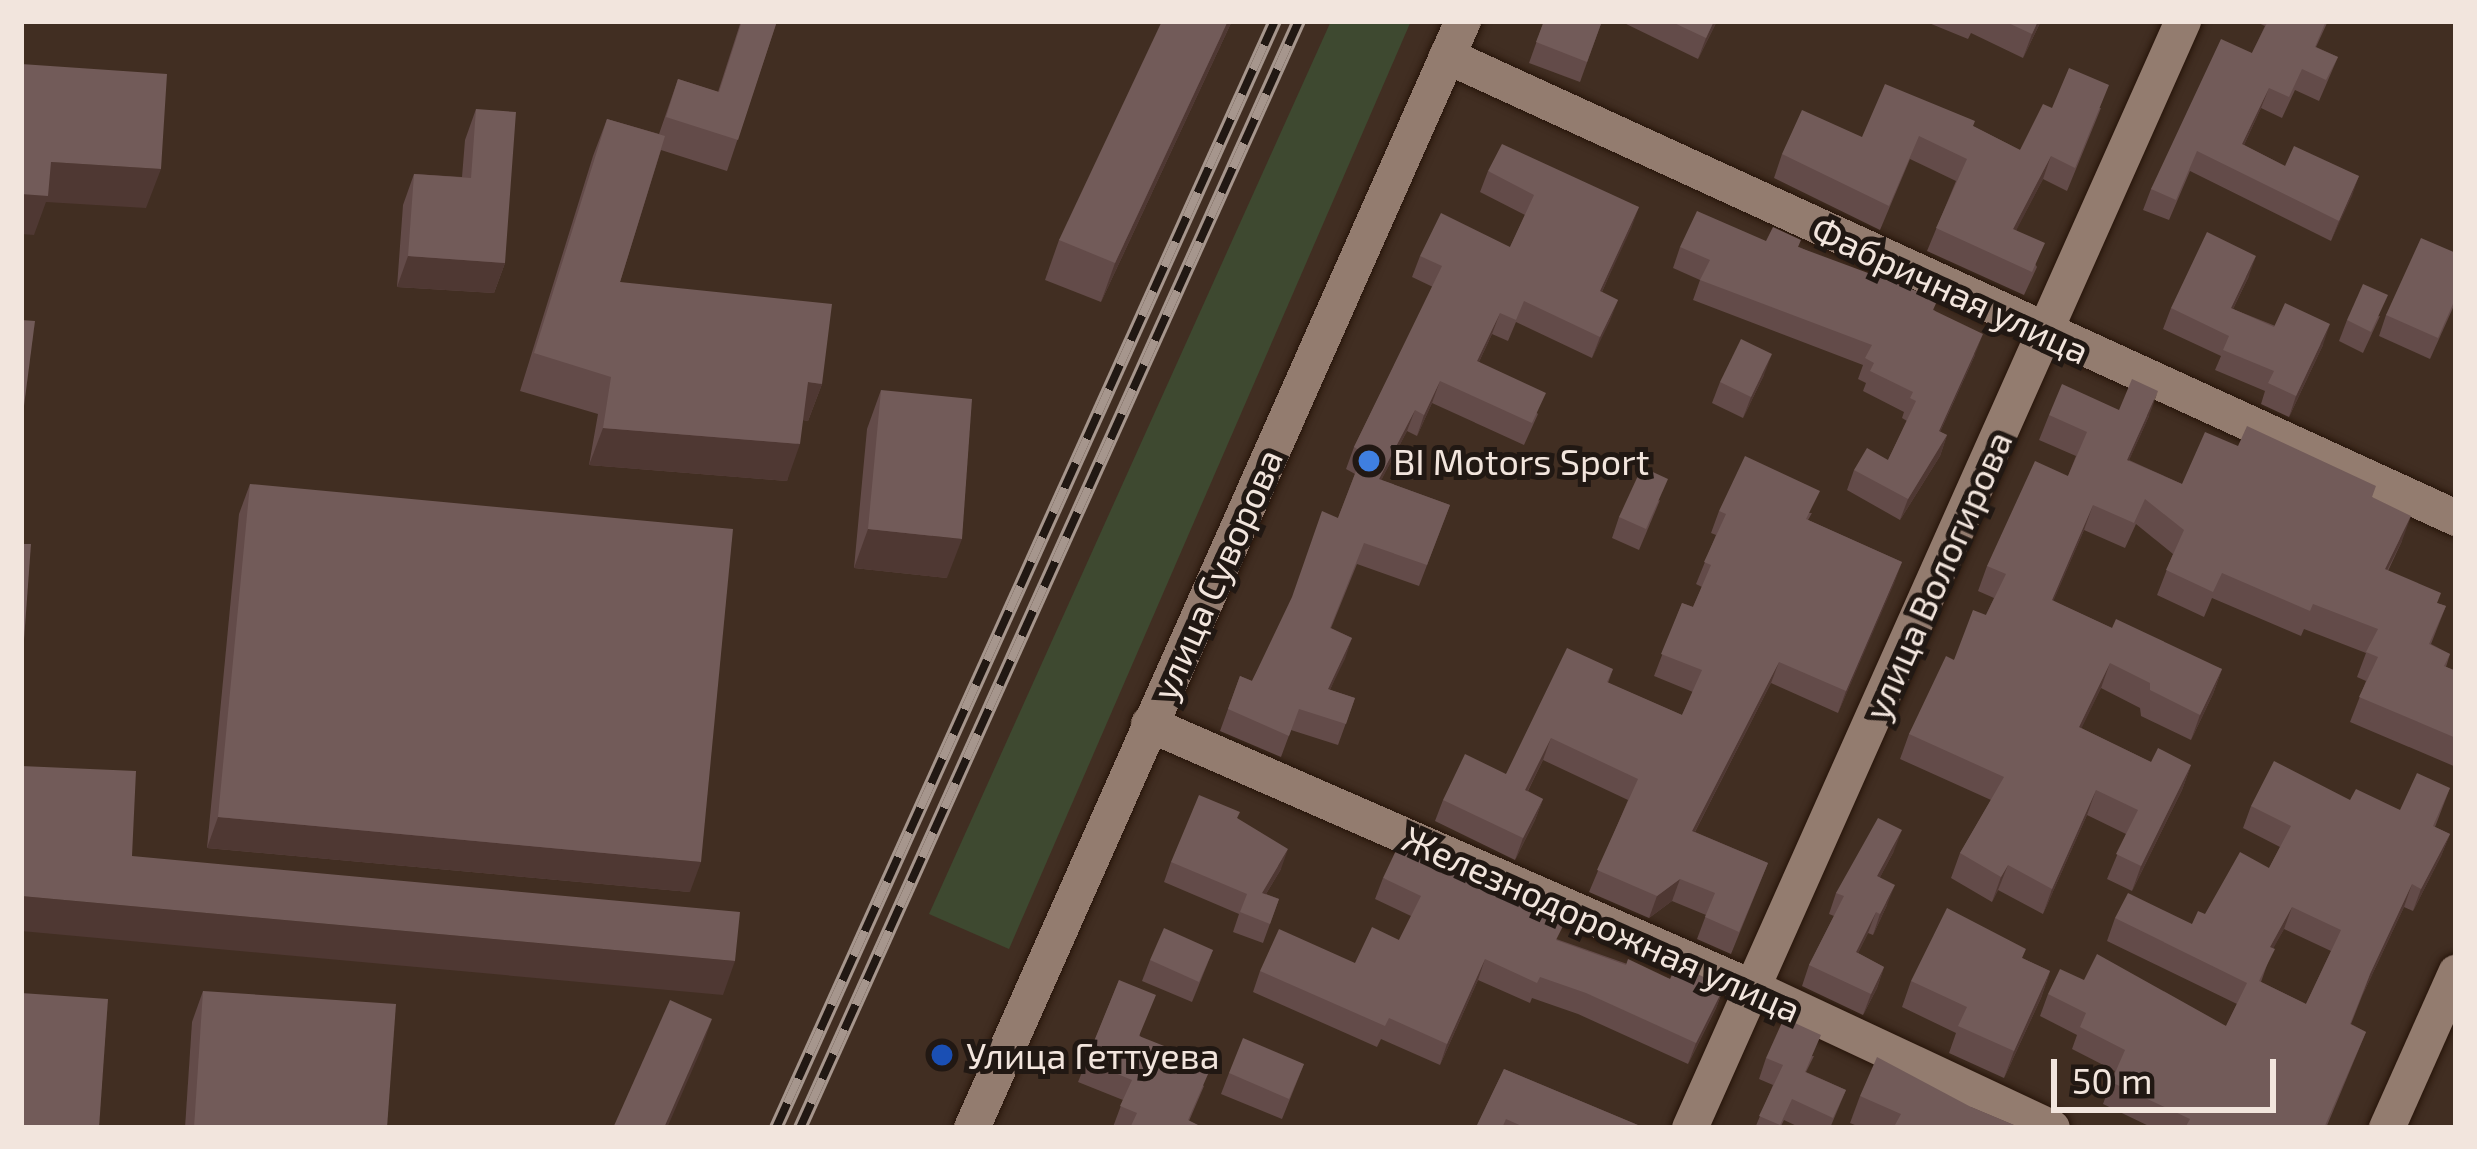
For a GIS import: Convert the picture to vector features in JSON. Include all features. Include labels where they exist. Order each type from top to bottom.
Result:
[{"type":"street","name":"улица Суворова","points":[[972,1128],[1463,21]]},
{"type":"street","name":"улица Вологирова","points":[[1690,1128],[2183,21]]},
{"type":"street","name":"Фабричная улица","points":[[1447,56],[2456,518]]},
{"type":"street","name":"Железнодорожная улица","points":[[1149,724],[1753,988],[2052,1128]]},
{"type":"street","points":[[2387,1128],[2456,973]]},
{"type":"green space","points":[[1331,21],[1411,21],[1009,949],[929,914]]},
{"type":"building","points":[[742,21],[777,21],[738,140],[666,117],[678,79],[719,92]]},
{"type":"building","points":[[1162,21],[1228,21],[1115,263],[1059,240]]},
{"type":"building","points":[[1544,21],[1602,21],[1587,62],[1536,42]]},
{"type":"building","points":[[1670,21],[1714,21],[1706,38]]},
{"type":"building","points":[[2004,21],[2038,21],[2032,34]]},
{"type":"building","points":[[2268,21],[2326,21],[2315,47],[2338,57],[2326,80],[2302,69],[2289,97],[2269,88],[2242,144],[2285,166],[2294,146],[2359,176],[2339,221],[2197,151],[2176,200],[2151,189],[2221,39],[2252,53]]},
{"type":"building","points":[[21,64],[167,74],[161,169],[51,162],[48,196],[21,194]]},
{"type":"building","points":[[2069,68],[2109,85],[2075,168],[2051,156],[2013,229],[2045,243],[2032,272],[1936,228],[1967,159],[1919,136],[1889,206],[1782,154],[1802,110],[1862,137],[1885,84],[1975,121],[1973,126],[2020,150],[2043,104],[2052,108]]},
{"type":"building","points":[[476,109],[516,112],[505,263],[408,256],[414,174],[471,178]]},
{"type":"building","points":[[607,119],[665,136],[620,282],[832,304],[822,384],[808,382],[800,444],[603,428],[611,377],[534,353]]},
{"type":"building","points":[[1502,144],[1639,207],[1600,291],[1618,300],[1600,337],[1524,301],[1516,320],[1500,313],[1477,361],[1546,393],[1532,423],[1440,381],[1424,415],[1415,410],[1379,479],[1450,505],[1427,565],[1364,543],[1330,628],[1352,638],[1328,689],[1355,698],[1346,724],[1299,709],[1289,736],[1228,709],[1240,676],[1252,681],[1292,597],[1322,511],[1338,518],[1363,453],[1354,447],[1442,266],[1420,256],[1441,213],[1510,247],[1534,195],[1488,171]]},
{"type":"building","points":[[1697,211],[1766,241],[1773,227],[1801,240],[1798,247],[1938,299],[1933,310],[1983,334],[1939,431],[1947,435],[1908,499],[1854,470],[1867,448],[1888,460],[1916,401],[1910,398],[1913,392],[1870,371],[1874,363],[1865,358],[1872,345],[1700,280],[1710,260],[1680,247]]},
{"type":"building","points":[[2207,232],[2256,256],[2231,308],[2274,327],[2285,303],[2330,324],[2296,396],[2268,383],[2274,371],[2223,350],[2229,336],[2171,308]]},
{"type":"building","points":[[2421,238],[2456,253],[2456,297],[2438,338],[2386,315]]},
{"type":"building","points":[[2363,284],[2388,295],[2371,332],[2347,320]]},
{"type":"building","points":[[21,320],[35,321],[21,429]]},
{"type":"building","points":[[1741,339],[1772,354],[1751,397],[1720,382]]},
{"type":"building","points":[[2132,379],[2158,391],[2127,460],[2182,484],[2205,432],[2238,446],[2247,426],[2376,486],[2372,497],[2411,516],[2385,569],[2441,593],[2437,603],[2446,606],[2429,644],[2450,654],[2444,666],[2456,671],[2456,738],[2359,697],[2378,657],[2366,652],[2378,629],[2313,604],[2310,611],[2222,573],[2213,592],[2166,570],[2184,530],[2145,499],[2134,523],[2093,505],[2052,600],[2112,628],[2116,619],[2222,669],[2200,715],[2110,663],[2079,727],[2151,762],[2158,748],[2191,765],[2141,866],[2116,854],[2138,810],[2096,790],[2052,889],[2008,865],[2001,877],[1960,853],[2004,777],[1909,734],[1946,656],[1954,660],[1973,610],[1986,615],[2006,574],[1987,566],[2035,461],[2068,476],[2087,432],[2049,415],[2062,384],[2119,410]]},
{"type":"building","points":[[881,390],[972,399],[962,539],[868,529]]},
{"type":"building","points":[[1745,456],[1820,491],[1806,519],[1902,562],[1846,691],[1779,662],[1692,831],[1768,863],[1739,932],[1705,917],[1715,893],[1680,879],[1657,896],[1597,870],[1638,779],[1551,738],[1525,790],[1543,799],[1523,838],[1443,800],[1465,754],[1506,774],[1567,648],[1613,669],[1607,682],[1682,715],[1702,670],[1661,654],[1682,603],[1693,607],[1711,565],[1704,562],[1726,514],[1719,511]]},
{"type":"building","points":[[1642,467],[1668,479],[1646,529],[1619,517]]},
{"type":"building","points":[[250,484],[733,529],[701,862],[218,817]]},
{"type":"building","points":[[21,544],[31,544],[21,681]]},
{"type":"building","points":[[2274,761],[2350,800],[2356,789],[2400,810],[2417,773],[2450,788],[2433,826],[2450,834],[2421,889],[2412,884],[2370,974],[2350,1024],[2366,1032],[2324,1128],[2185,1128],[2190,1119],[2111,1082],[2125,1050],[2080,1027],[2086,1013],[2048,994],[2060,969],[2084,980],[2097,954],[2226,1026],[2247,983],[2115,918],[2128,893],[2192,924],[2198,911],[2205,914],[2240,852],[2269,868],[2291,826],[2251,806]],"holes":[[[2292,907],[2341,930],[2306,1004],[2259,981],[2275,949],[2270,947]]]},
{"type":"building","points":[[21,766],[136,771],[132,856],[740,912],[735,961],[21,896]]},
{"type":"building","points":[[1199,795],[1240,812],[1237,818],[1288,849],[1262,893],[1279,899],[1270,924],[1240,912],[1247,894],[1171,862]]},
{"type":"building","points":[[1878,818],[1902,830],[1877,876],[1895,885],[1856,952],[1884,967],[1871,994],[1809,965],[1844,896],[1836,893]]},
{"type":"building","points":[[1399,844],[1565,922],[1556,940],[1626,965],[1628,959],[1670,979],[1677,964],[1724,987],[1696,1043],[1586,993],[1540,977],[1537,983],[1485,959],[1447,1044],[1389,1018],[1385,1026],[1260,971],[1279,929],[1355,963],[1372,927],[1399,940],[1421,896],[1383,878]]},
{"type":"building","points":[[1947,908],[2026,949],[2022,958],[2050,971],[2014,1051],[1958,1026],[1967,1007],[1911,981]]},
{"type":"building","points":[[1164,928],[1213,950],[1199,982],[1150,960]]},
{"type":"building","points":[[1119,980],[1156,995],[1139,1036],[1212,1065],[1188,1120],[1204,1128],[1130,1128],[1137,1113],[1120,1106],[1132,1080],[1086,1061]]},
{"type":"building","points":[[203,991],[396,1004],[387,1128],[194,1128]]},
{"type":"building","points":[[21,993],[108,999],[99,1128],[21,1128]]},
{"type":"building","points":[[670,1000],[712,1019],[664,1128],[613,1128]]},
{"type":"building","points":[[1784,1018],[1821,1035],[1805,1072],[1846,1090],[1833,1118],[1792,1099],[1780,1125],[1759,1116],[1783,1065],[1766,1058]]},
{"type":"building","points":[[1243,1038],[1304,1064],[1289,1099],[1229,1073]]},
{"type":"building","points":[[1877,1057],[2021,1128],[1901,1128],[1895,1125],[1901,1114],[1860,1096]]},
{"type":"building","points":[[1504,1069],[1645,1128],[1526,1128],[1506,1119],[1502,1128],[1483,1128],[1477,1125]]},
{"type":"railway","points":[[776,1128],[1275,21]]},
{"type":"railway","points":[[800,1128],[1299,21]]},
{"type":"place","name":"BI Motors Sport","points":[[1369,461]]},
{"type":"place","name":"Улица Геттуева","points":[[942,1055]]}]
